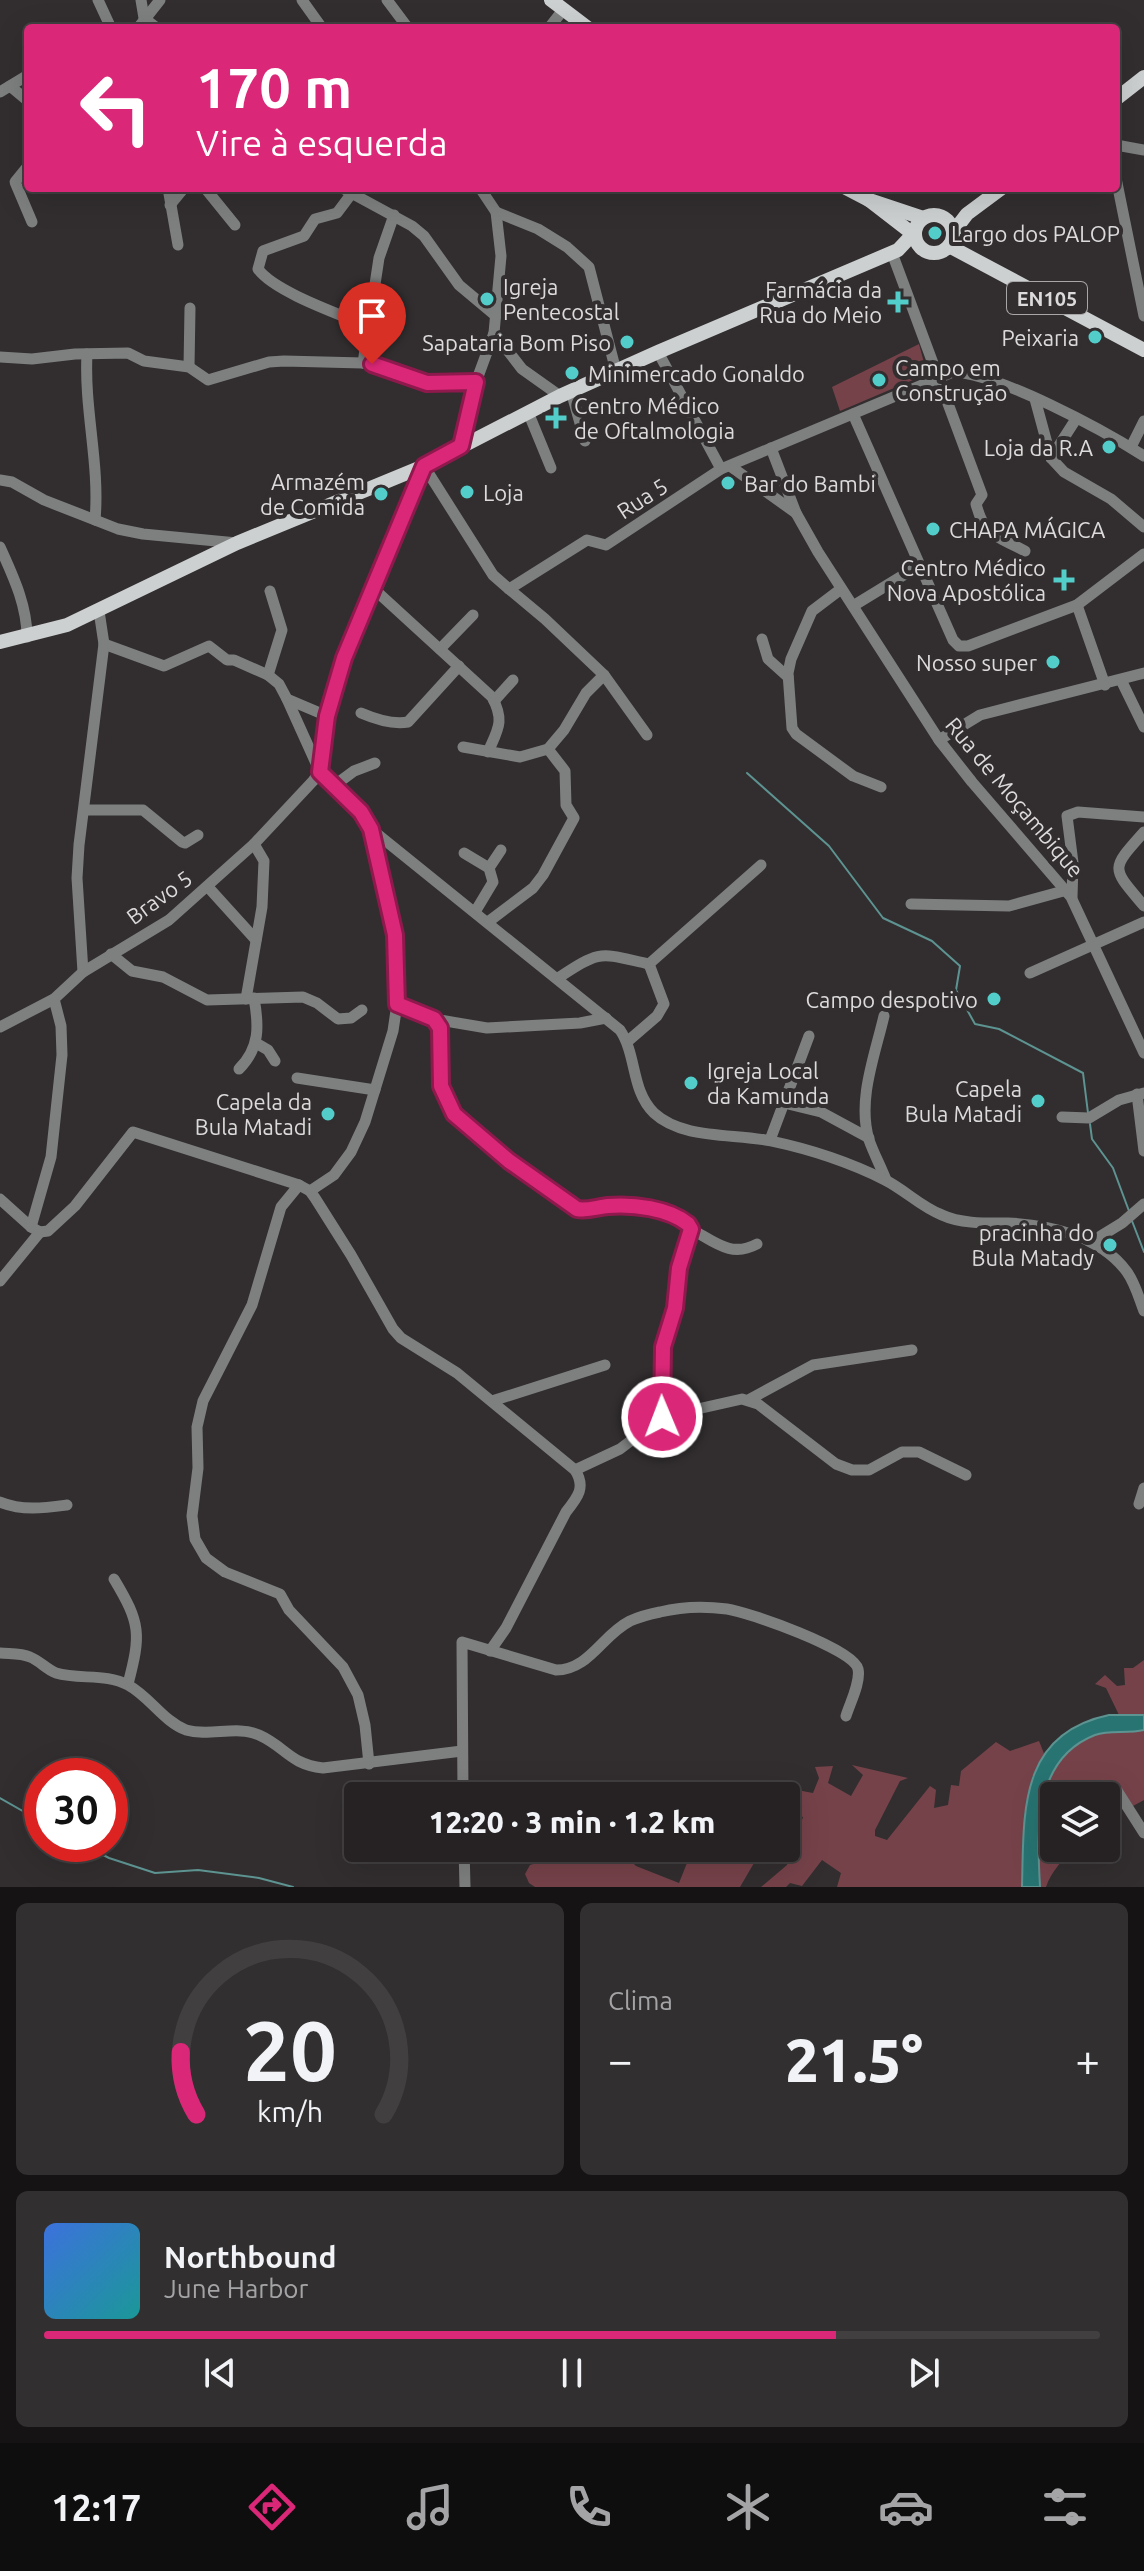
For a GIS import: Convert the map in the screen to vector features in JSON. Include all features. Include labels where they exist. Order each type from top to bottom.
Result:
[{"type":"main road","points":[[551,0],[582,24]]},
{"type":"main road","points":[[1120,96],[1144,77]]},
{"type":"main road","points":[[854,192],[901,222],[913,234],[917,244],[928,252]]},
{"type":"main road","points":[[895,251],[939,253],[967,214],[997,192]]},
{"type":"main road","points":[[869,200],[923,218]]},
{"type":"main road","points":[[0,642],[67,625],[237,543],[424,466],[565,394],[895,251],[929,215],[967,214]]},
{"type":"main road","name":"EN105","points":[[941,216],[951,224],[952,238]]},
{"type":"main road","points":[[895,251],[903,236],[901,222]]},
{"type":"main road","name":"EN105","points":[[952,238],[1144,339]]},
{"type":"main road","name":"EN105","points":[[952,238],[1144,350]]},
{"type":"street","points":[[98,0],[109,24]]},
{"type":"street","points":[[141,0],[141,23]]},
{"type":"street","points":[[141,23],[160,0]]},
{"type":"street","points":[[302,0],[319,24]]},
{"type":"street","points":[[387,0],[405,24]]},
{"type":"street","points":[[552,24],[563,10]]},
{"type":"street","points":[[5,89],[24,77]]},
{"type":"street","points":[[5,89],[24,99]]},
{"type":"street","points":[[1120,146],[1144,150]]},
{"type":"street","points":[[24,171],[15,182],[32,222]]},
{"type":"street","points":[[168,192],[178,245]]},
{"type":"street","points":[[170,205],[181,192]]},
{"type":"street","points":[[208,192],[235,225]]},
{"type":"street","points":[[346,192],[337,213],[315,219],[304,236],[263,251],[258,269],[294,295],[370,327]]},
{"type":"street","points":[[351,192],[394,215],[424,236],[459,285],[496,316]]},
{"type":"street","points":[[461,446],[476,382],[494,333],[496,316],[501,256],[496,212],[483,192]]},
{"type":"street","points":[[1119,192],[1144,316]]},
{"type":"street","points":[[496,212],[538,229],[580,257],[589,267],[616,371]]},
{"type":"street","points":[[363,363],[370,327],[371,295],[379,258],[394,215]]},
{"type":"street","points":[[895,251],[982,495],[976,504],[981,523],[989,534],[1025,551]]},
{"type":"street","points":[[189,367],[190,308]]},
{"type":"street","points":[[494,333],[522,369],[565,394],[585,441]]},
{"type":"street","points":[[658,352],[725,468],[796,513]]},
{"type":"street","points":[[0,357],[32,359],[128,353],[144,361],[189,367],[208,380],[269,362],[363,363],[427,383],[476,382]]},
{"type":"street","points":[[87,354],[85,387],[94,448],[95,520]]},
{"type":"street","name":"Rua 5","points":[[509,589],[587,540],[606,545],[725,468],[953,372],[964,372],[1035,399],[1144,456]]},
{"type":"street","points":[[1035,399],[1051,458],[1064,472],[1111,499],[1144,527]]},
{"type":"street","points":[[528,412],[551,468]]},
{"type":"street","points":[[853,414],[953,640],[959,646],[968,646],[1077,605],[1144,554]]},
{"type":"street","points":[[1051,458],[1076,419]]},
{"type":"street","points":[[1131,447],[1144,421]]},
{"type":"street","name":"Rua de Moçambique","points":[[771,448],[796,513],[841,589],[939,740],[1069,894],[1144,1053]]},
{"type":"street","points":[[320,772],[327,716],[347,649],[424,466]]},
{"type":"street","points":[[424,466],[493,575],[604,675],[647,735]]},
{"type":"street","points":[[0,480],[12,482],[44,500],[118,529],[237,543]]},
{"type":"street","points":[[0,547],[27,620],[27,637]]},
{"type":"street","points":[[853,606],[920,565]]},
{"type":"street","points":[[374,589],[494,701],[501,713],[499,727],[488,752]]},
{"type":"street","points":[[841,589],[812,611],[791,659],[788,677],[790,720],[796,734],[853,776],[881,787]]},
{"type":"street","points":[[268,675],[282,630],[270,591]]},
{"type":"street","points":[[1077,605],[1105,685]]},
{"type":"street","points":[[83,972],[77,878],[104,644],[99,611]]},
{"type":"street","points":[[440,649],[473,615]]},
{"type":"street","points":[[762,639],[768,659],[788,677]]},
{"type":"street","points":[[104,644],[164,666],[209,646],[227,660],[234,660],[268,675],[279,684],[320,772],[361,812],[371,829],[395,935],[397,1004],[387,1057],[365,1122],[351,1152],[334,1175],[304,1188],[281,1207],[252,1305],[203,1401],[197,1427],[198,1468],[192,1516],[195,1539],[206,1558],[225,1572],[280,1594],[289,1610],[343,1667],[358,1695],[369,1764]]},
{"type":"street","points":[[361,713],[385,721],[408,722],[459,666]]},
{"type":"street","points":[[939,740],[980,715],[1144,673]]},
{"type":"street","points":[[463,747],[520,757],[548,749],[564,730],[586,693],[604,675]]},
{"type":"street","points":[[494,701],[513,680]]},
{"type":"street","points":[[1121,680],[1144,727]]},
{"type":"street","points":[[287,699],[327,716]]},
{"type":"street","points":[[488,922],[533,888],[574,818],[566,805],[565,771],[548,749]]},
{"type":"street","points":[[335,785],[354,771],[375,763]]},
{"type":"street","name":"Bravo 5","points":[[0,1027],[54,999],[83,972],[169,920],[254,844],[320,772]]},
{"type":"street","points":[[84,810],[143,810],[182,842],[198,835]]},
{"type":"street","points":[[911,904],[1009,906],[1069,894],[1073,863],[1067,816],[1078,812],[1144,817]]},
{"type":"street","points":[[371,829],[620,1030],[628,1041],[633,1069],[643,1096],[654,1112],[672,1124],[695,1131],[770,1140],[825,1157],[886,1180],[943,1216],[975,1222],[1028,1224],[1091,1242],[1113,1255],[1129,1275],[1144,1311]]},
{"type":"street","points":[[1144,832],[1123,855],[1118,870],[1120,877],[1144,906]]},
{"type":"street","points":[[239,1069],[250,1058],[256,1043],[250,999],[262,907],[264,861],[254,844]]},
{"type":"street","points":[[489,868],[501,850]]},
{"type":"street","points":[[464,853],[489,868],[493,882],[475,912]]},
{"type":"street","points":[[649,964],[761,865]]},
{"type":"street","points":[[208,887],[256,940]]},
{"type":"street","points":[[1030,973],[1144,922]]},
{"type":"street","points":[[111,954],[132,971],[163,977],[198,997],[219,1000],[303,997],[338,1019],[351,1018],[362,1010]]},
{"type":"street","points":[[558,978],[600,954],[649,964]]},
{"type":"street","points":[[628,1041],[657,1016],[664,1004],[649,964]]},
{"type":"street","points":[[0,1281],[35,1229],[51,1157],[62,1055],[61,1026],[54,999]]},
{"type":"street","points":[[397,1004],[434,1019],[487,1028],[580,1023],[606,1018]]},
{"type":"street","points":[[884,1016],[866,1102],[869,1138],[886,1180]]},
{"type":"street","points":[[434,1019],[440,1028],[441,1086],[454,1114],[509,1161],[577,1209],[586,1211],[613,1205],[655,1210],[683,1220],[691,1229],[729,1250],[742,1252],[757,1244]]},
{"type":"street","points":[[770,1140],[809,1036]]},
{"type":"street","points":[[256,1043],[268,1050],[275,1061]]},
{"type":"street","points":[[297,1078],[375,1090]]},
{"type":"street","points":[[1062,1117],[1089,1118],[1119,1100],[1140,1093],[1144,1151]]},
{"type":"street","points":[[784,1103],[821,1112],[869,1138]]},
{"type":"street","points":[[0,1199],[35,1229],[48,1231],[67,1215],[133,1132],[304,1188],[351,1255],[401,1338],[457,1373],[575,1470],[581,1480],[579,1495],[566,1512],[506,1628],[490,1651]]},
{"type":"street","points":[[1091,1242],[1122,1223],[1144,1204]]},
{"type":"street","points":[[662,1417],[663,1347],[675,1308],[679,1268],[691,1229]]},
{"type":"street","points":[[575,1470],[620,1449],[662,1417],[702,1406],[750,1399],[813,1365],[912,1350]]},
{"type":"street","points":[[492,1401],[605,1365]]},
{"type":"street","points":[[750,1399],[844,1467],[869,1470],[902,1452],[919,1452],[966,1475]]},
{"type":"street","points":[[1139,1504],[1144,1488]]},
{"type":"street","points":[[0,1502],[37,1509],[67,1505]]},
{"type":"street","points":[[114,1579],[137,1624],[137,1651],[128,1684]]},
{"type":"street","points":[[463,1782],[462,1642],[556,1670],[568,1670],[581,1664],[608,1637],[630,1621],[683,1608],[727,1609],[805,1635],[852,1659],[858,1668],[857,1681],[846,1716]]},
{"type":"street","points":[[0,1653],[32,1657],[48,1670],[60,1674],[107,1678],[128,1684],[174,1724],[190,1731],[255,1733],[273,1741],[294,1761],[307,1767],[369,1764],[462,1751]]},
{"type":"street","points":[[1120,1795],[1144,1833]]},
{"type":"street","points":[[464,1862],[465,1887]]},
{"type":"shaded area","name":"Campo em Construção","points":[[919,344],[927,374],[840,411],[832,387]]},
{"type":"shaded area","points":[[1144,1660],[1144,1715],[1119,1715],[1106,1688],[1095,1684],[1105,1675],[1117,1686],[1125,1685],[1124,1668],[1133,1668]]},
{"type":"shaded area","points":[[1144,1730],[1144,1800],[1133,1806],[1120,1782],[1049,1782],[1060,1761],[1075,1746],[1095,1735]]},
{"type":"shaded area","points":[[1039,1741],[1045,1756],[1032,1777],[1022,1887],[837,1887],[841,1873],[822,1860],[802,1886],[790,1883],[786,1887],[761,1887],[788,1862],[800,1862],[803,1817],[800,1816],[800,1791],[813,1793],[819,1778],[815,1767],[833,1766],[828,1783],[851,1796],[863,1775],[852,1765],[908,1778],[900,1781],[875,1830],[875,1836],[887,1840],[930,1786],[936,1790],[934,1808],[948,1805],[951,1785],[959,1786],[961,1771],[996,1742],[1010,1751]]},
{"type":"shaded area","points":[[1040,1821],[1040,1862],[1061,1862],[1046,1887],[1040,1887],[1039,1843]]},
{"type":"shaded area","points":[[540,1862],[632,1862],[679,1883],[687,1862],[754,1863],[740,1887],[535,1887],[525,1874],[530,1865]]},
{"type":"water","points":[[1109,1715],[1144,1715],[1144,1730],[1095,1735],[1075,1746],[1060,1761],[1049,1782],[1040,1782],[1040,1887],[1022,1887],[1026,1805],[1032,1780],[1042,1758],[1057,1739],[1079,1725]]},
{"type":"waterway","points":[[747,773],[829,846],[883,918],[932,941],[960,966],[956,990],[975,1024],[999,1029],[1083,1073],[1088,1113]]},
{"type":"waterway","points":[[1090,1124],[1092,1139],[1113,1168],[1129,1211]]},
{"type":"waterway","points":[[1132,1221],[1144,1252]]},
{"type":"waterway","points":[[0,1798],[24,1812]]},
{"type":"waterway","points":[[121,1862],[155,1873],[198,1870],[259,1878],[293,1887]]},
{"type":"place","name":"Largo dos PALOP","points":[[935,233]]},
{"type":"place","name":"Igreja Pentecostal","points":[[487,299]]},
{"type":"place","name":"Farmácia da Rua do Meio","points":[[898,302]]},
{"type":"place","name":"Peixaria","points":[[1095,337]]},
{"type":"place","name":"Sapataria Bom Piso","points":[[627,342]]},
{"type":"place","name":"Minimercado Gonaldo","points":[[572,373]]},
{"type":"place","name":"Campo em Construção","points":[[879,380]]},
{"type":"place","name":"Centro Médico de Oftalmologia","points":[[556,418]]},
{"type":"place","name":"Loja da R.A","points":[[1109,447]]},
{"type":"place","name":"Bar do Bambi","points":[[728,483]]},
{"type":"place","name":"Loja","points":[[467,492]]},
{"type":"place","name":"Armazém de Comida","points":[[381,494]]},
{"type":"place","name":"CHAPA MÁGICA","points":[[933,529]]},
{"type":"place","name":"Centro Médico Nova Apostólica","points":[[1064,580]]},
{"type":"place","name":"Nosso super","points":[[1053,662]]},
{"type":"place","name":"Campo despotivo","points":[[994,999]]},
{"type":"place","name":"Igreja Local da Kamunda","points":[[691,1083]]},
{"type":"place","name":"Capela Bula Matadi","points":[[1038,1101]]},
{"type":"place","name":"Capela da Bula Matadi","points":[[328,1114]]},
{"type":"place","name":"pracinha do Bula Matady","points":[[1110,1245]]},
{"type":"route","points":[[372,364],[427,383],[476,382],[461,446],[424,466],[347,649],[327,716],[320,772],[361,812],[371,829],[395,935],[397,1004],[434,1019],[440,1028],[441,1086],[454,1114],[509,1161],[577,1209],[586,1211],[613,1205],[655,1210],[683,1220],[691,1229],[679,1268],[675,1308],[663,1347],[662,1417]]}]
